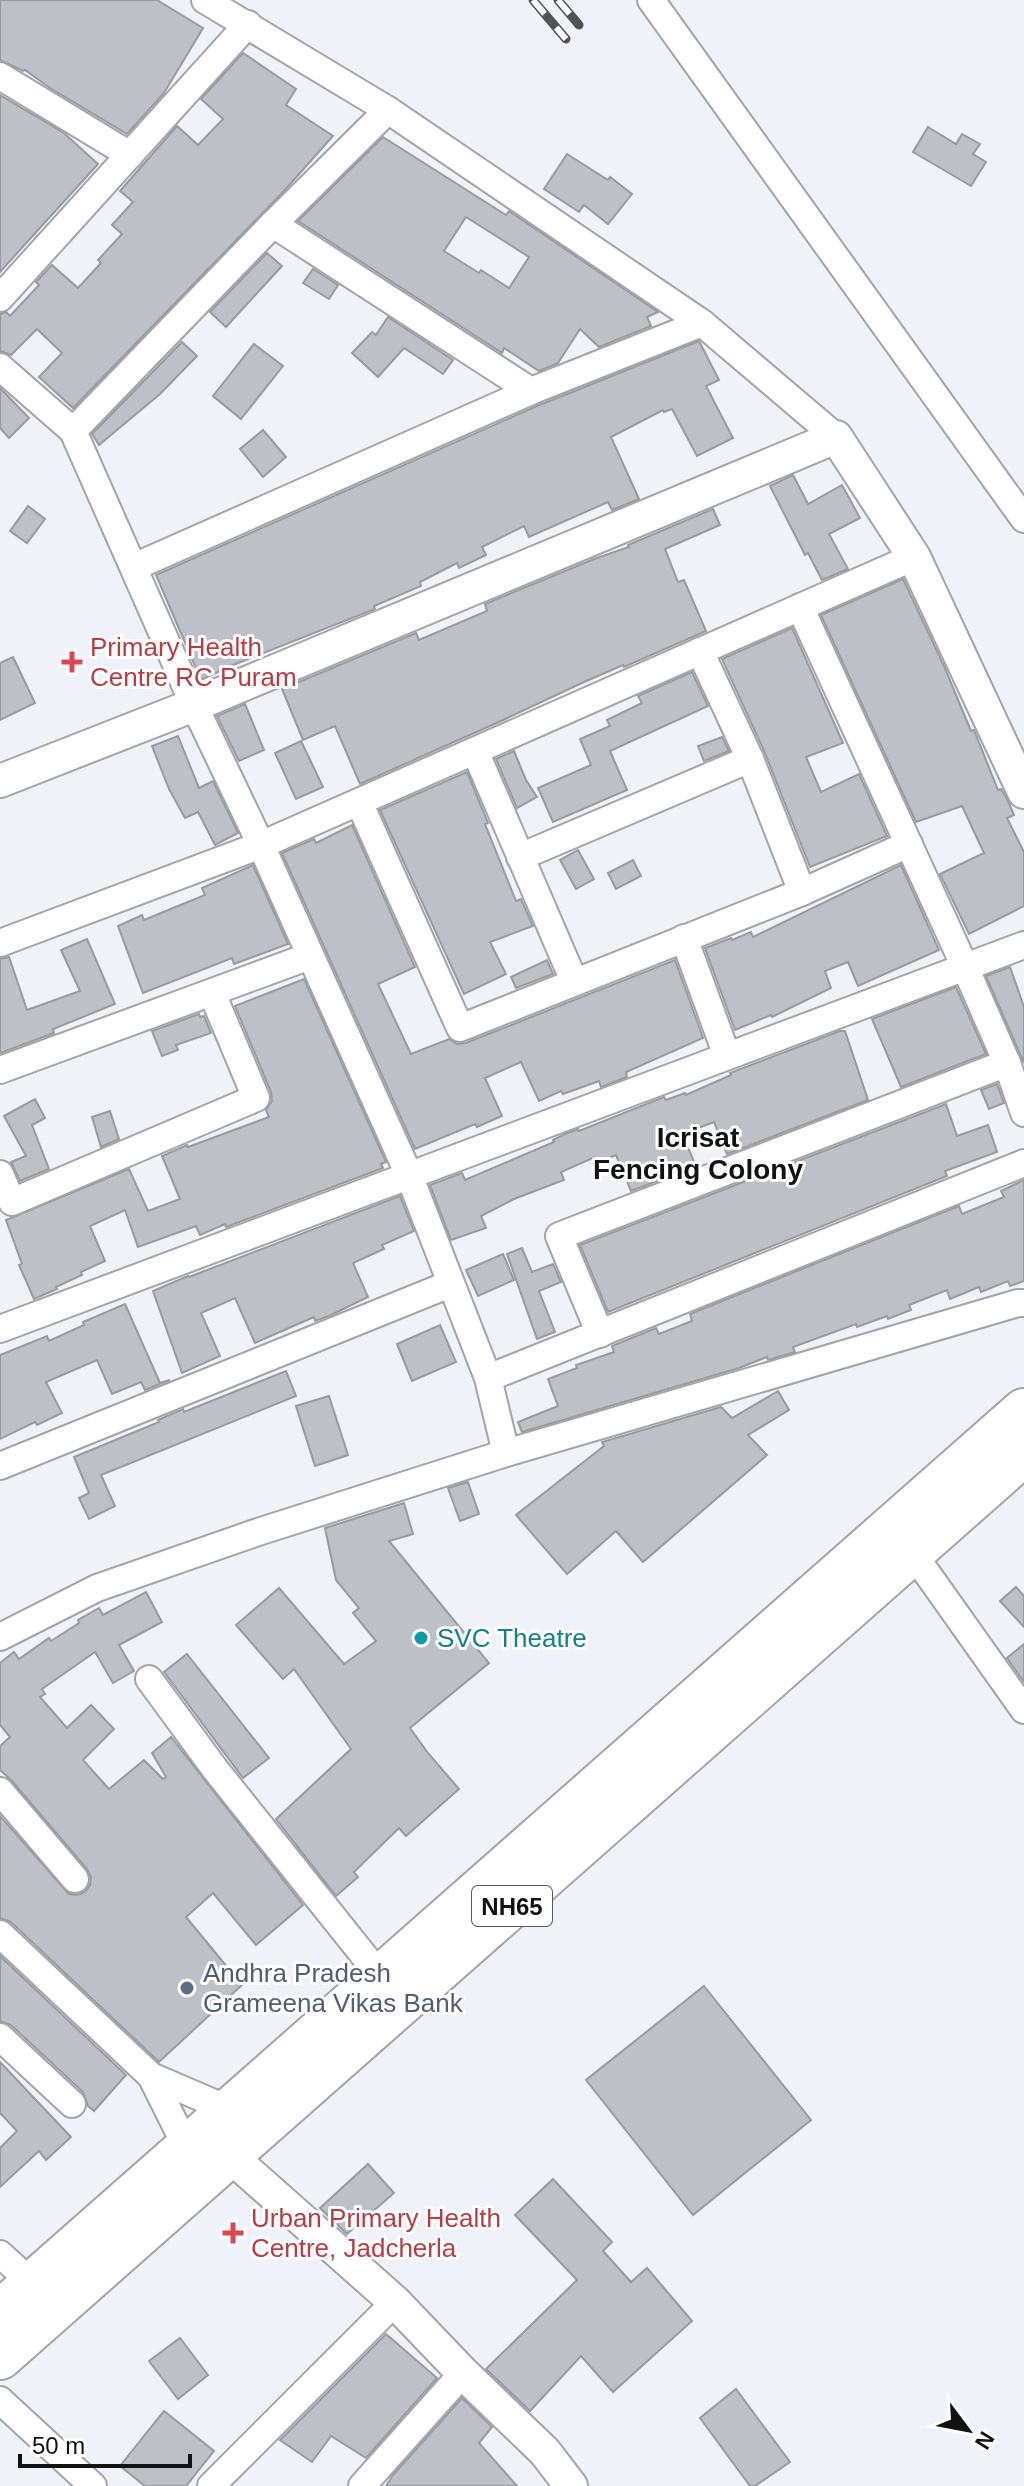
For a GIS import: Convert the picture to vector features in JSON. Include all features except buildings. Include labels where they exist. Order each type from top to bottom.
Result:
[{"type":"highway","name":"NH65","points":[[0,2357],[230,2156],[1024,1411]]},
{"type":"highway","name":"NH65","points":[[0,2313],[381,1977],[694,1723],[912,1552],[1024,1453]]},
{"type":"street","points":[[205,0],[388,110],[702,323],[836,437],[914,557],[1024,792]]},
{"type":"street","points":[[651,0],[1024,519]]},
{"type":"street","points":[[0,298],[248,24]]},
{"type":"street","points":[[0,76],[130,155]]},
{"type":"street","points":[[73,431],[388,110]]},
{"type":"street","points":[[273,224],[531,391]]},
{"type":"street","points":[[134,567],[531,391],[702,323]]},
{"type":"street","points":[[0,367],[73,431],[194,705],[261,845],[409,1175],[488,1378],[506,1453]]},
{"type":"street","points":[[0,781],[194,705],[836,437]]},
{"type":"street","points":[[0,943],[261,845],[914,557]]},
{"type":"street","points":[[800,607],[965,967],[1007,1063],[1024,1113]]},
{"type":"street","points":[[700,651],[750,759],[802,892]]},
{"type":"street","points":[[475,751],[574,981]]},
{"type":"street","points":[[520,857],[750,759]]},
{"type":"street","points":[[359,802],[460,1028],[802,892],[909,844]]},
{"type":"street","points":[[684,938],[727,1056]]},
{"type":"street","points":[[0,1329],[1024,945]]},
{"type":"street","points":[[0,1070],[310,956]]},
{"type":"street","points":[[0,1174],[12,1202],[256,1098],[212,993]]},
{"type":"street","points":[[600,1334],[559,1236],[1007,1063]]},
{"type":"street","points":[[488,1378],[1024,1163]]},
{"type":"street","points":[[0,1466],[450,1284]]},
{"type":"street","points":[[0,1637],[97,1588],[258,1532],[506,1453],[1024,1303]]},
{"type":"street","points":[[912,1552],[1021,1697]]},
{"type":"street","points":[[149,1679],[215,1769],[381,1977]]},
{"type":"street","points":[[0,1791],[75,1879]]},
{"type":"street","points":[[0,1934],[151,2076],[230,2110]]},
{"type":"street","points":[[0,2037],[72,2104]]},
{"type":"street","points":[[151,2076],[187,2148]]},
{"type":"street","points":[[230,2156],[395,2302],[545,2452],[571,2486]]},
{"type":"street","points":[[0,2254],[33,2284]]},
{"type":"street","points":[[211,2486],[395,2302]]},
{"type":"street","points":[[362,2486],[463,2373]]},
{"type":"street","points":[[0,2400],[93,2486]]},
{"type":"railway","points":[[533,0],[566,39]]},
{"type":"railway","points":[[558,0],[579,25]]},
{"type":"place","name":"Primary Health Centre RC Puram","points":[[72,662]]},
{"type":"place","name":"SVC Theatre","points":[[421,1638]]},
{"type":"place","name":"Andhra Pradesh Grameena Vikas Bank","points":[[187,1988]]},
{"type":"place","name":"Urban Primary Health Centre, Jadcherla","points":[[233,2233]]},
{"type":"district","name":"Icrisat Fencing Colony","points":[[698,1153]]}]
